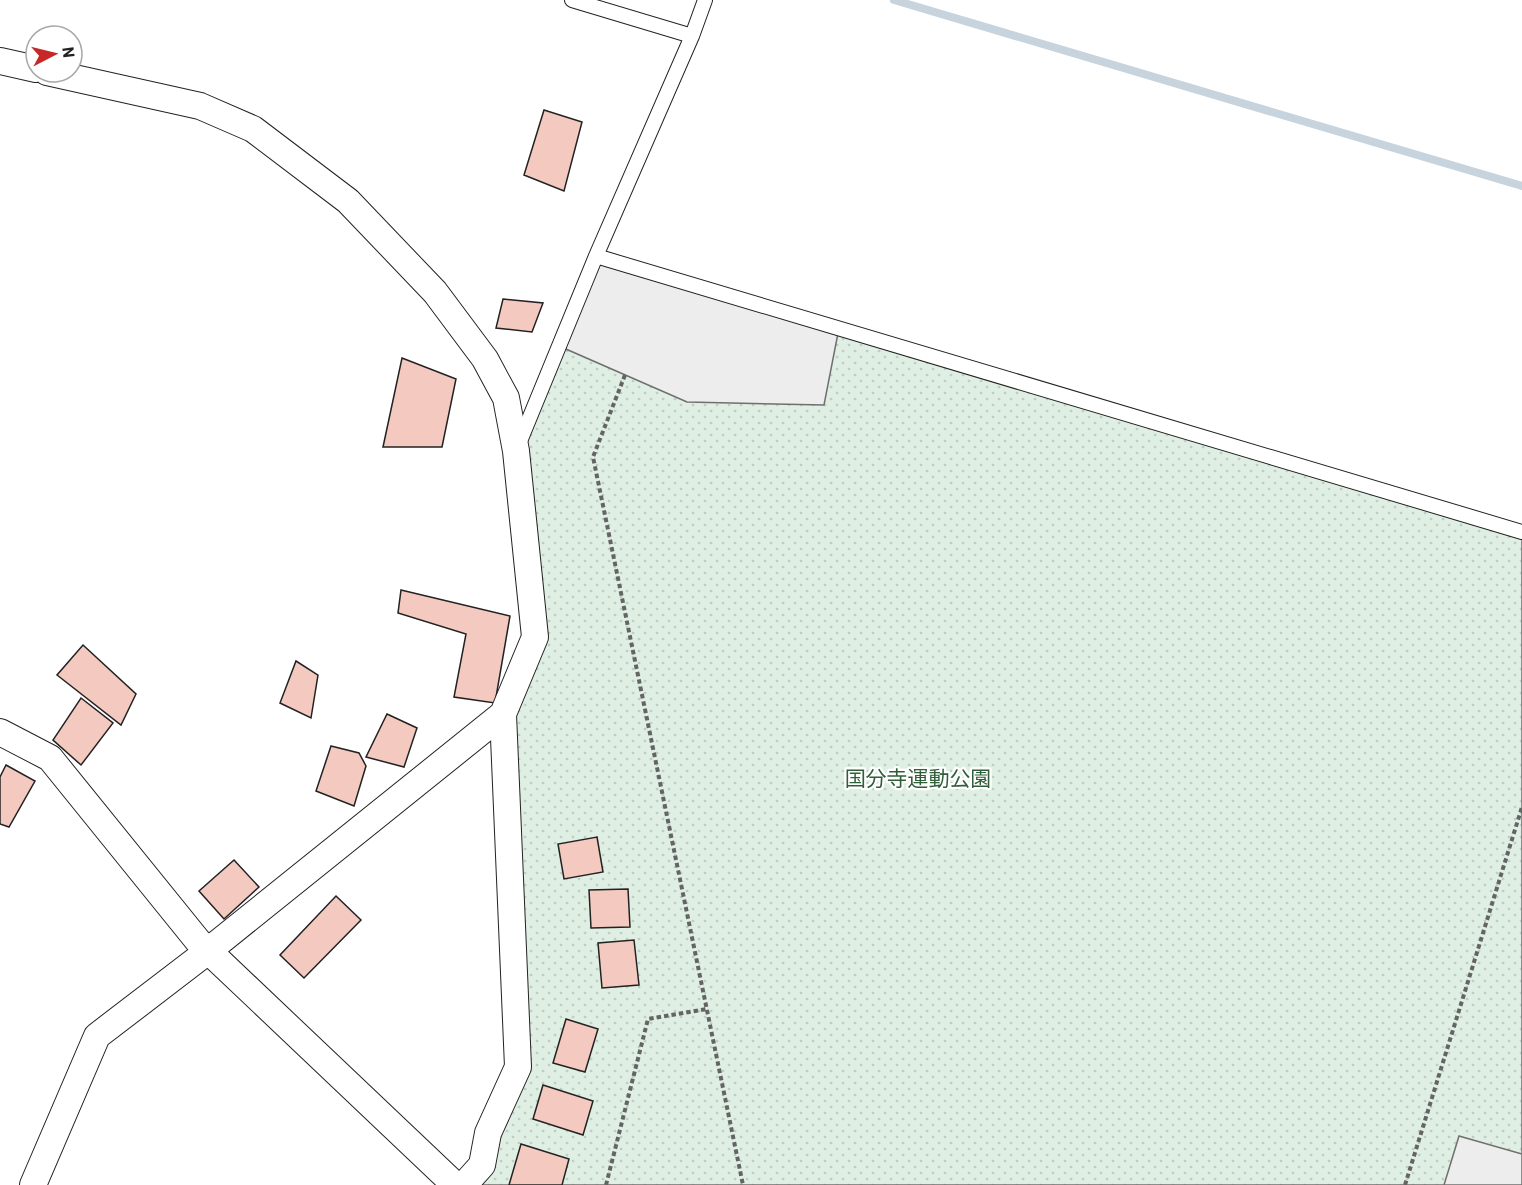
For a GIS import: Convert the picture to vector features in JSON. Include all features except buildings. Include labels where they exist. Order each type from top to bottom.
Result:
[{"type":"street","points":[[0,61],[24,66]]},
{"type":"street","points":[[84,80],[200,106],[253,129],[348,201],[435,292],[485,359],[506,398],[516,450],[535,637],[503,714],[518,1066],[488,1133],[482,1166],[464,1185]]},
{"type":"street","points":[[33,1185],[97,1036],[208,951],[503,714]]},
{"type":"street","points":[[0,732],[50,758],[208,951],[455,1185]]},
{"type":"lane","points":[[572,0],[692,36]]},
{"type":"lane","points":[[516,450],[596,256],[692,36],[705,0]]},
{"type":"lane","points":[[596,256],[1522,532]]},
{"type":"path","points":[[626,375],[593,457],[743,1185]]},
{"type":"path","points":[[1405,1185],[1522,807]]},
{"type":"path","points":[[606,1185],[648,1019],[706,1009]]},
{"type":"green space","name":"国分寺運動公園","points":[[596,256],[1522,532],[1522,1185],[462,1185],[518,1066],[503,714],[535,637],[516,451]]},
{"type":"shaded area","points":[[596,256],[839,328],[824,405],[687,402],[559,346]]},
{"type":"shaded area","points":[[1459,1136],[1522,1154],[1522,1185],[1444,1185]]},
{"type":"waterway","points":[[894,0],[1522,186]]}]
